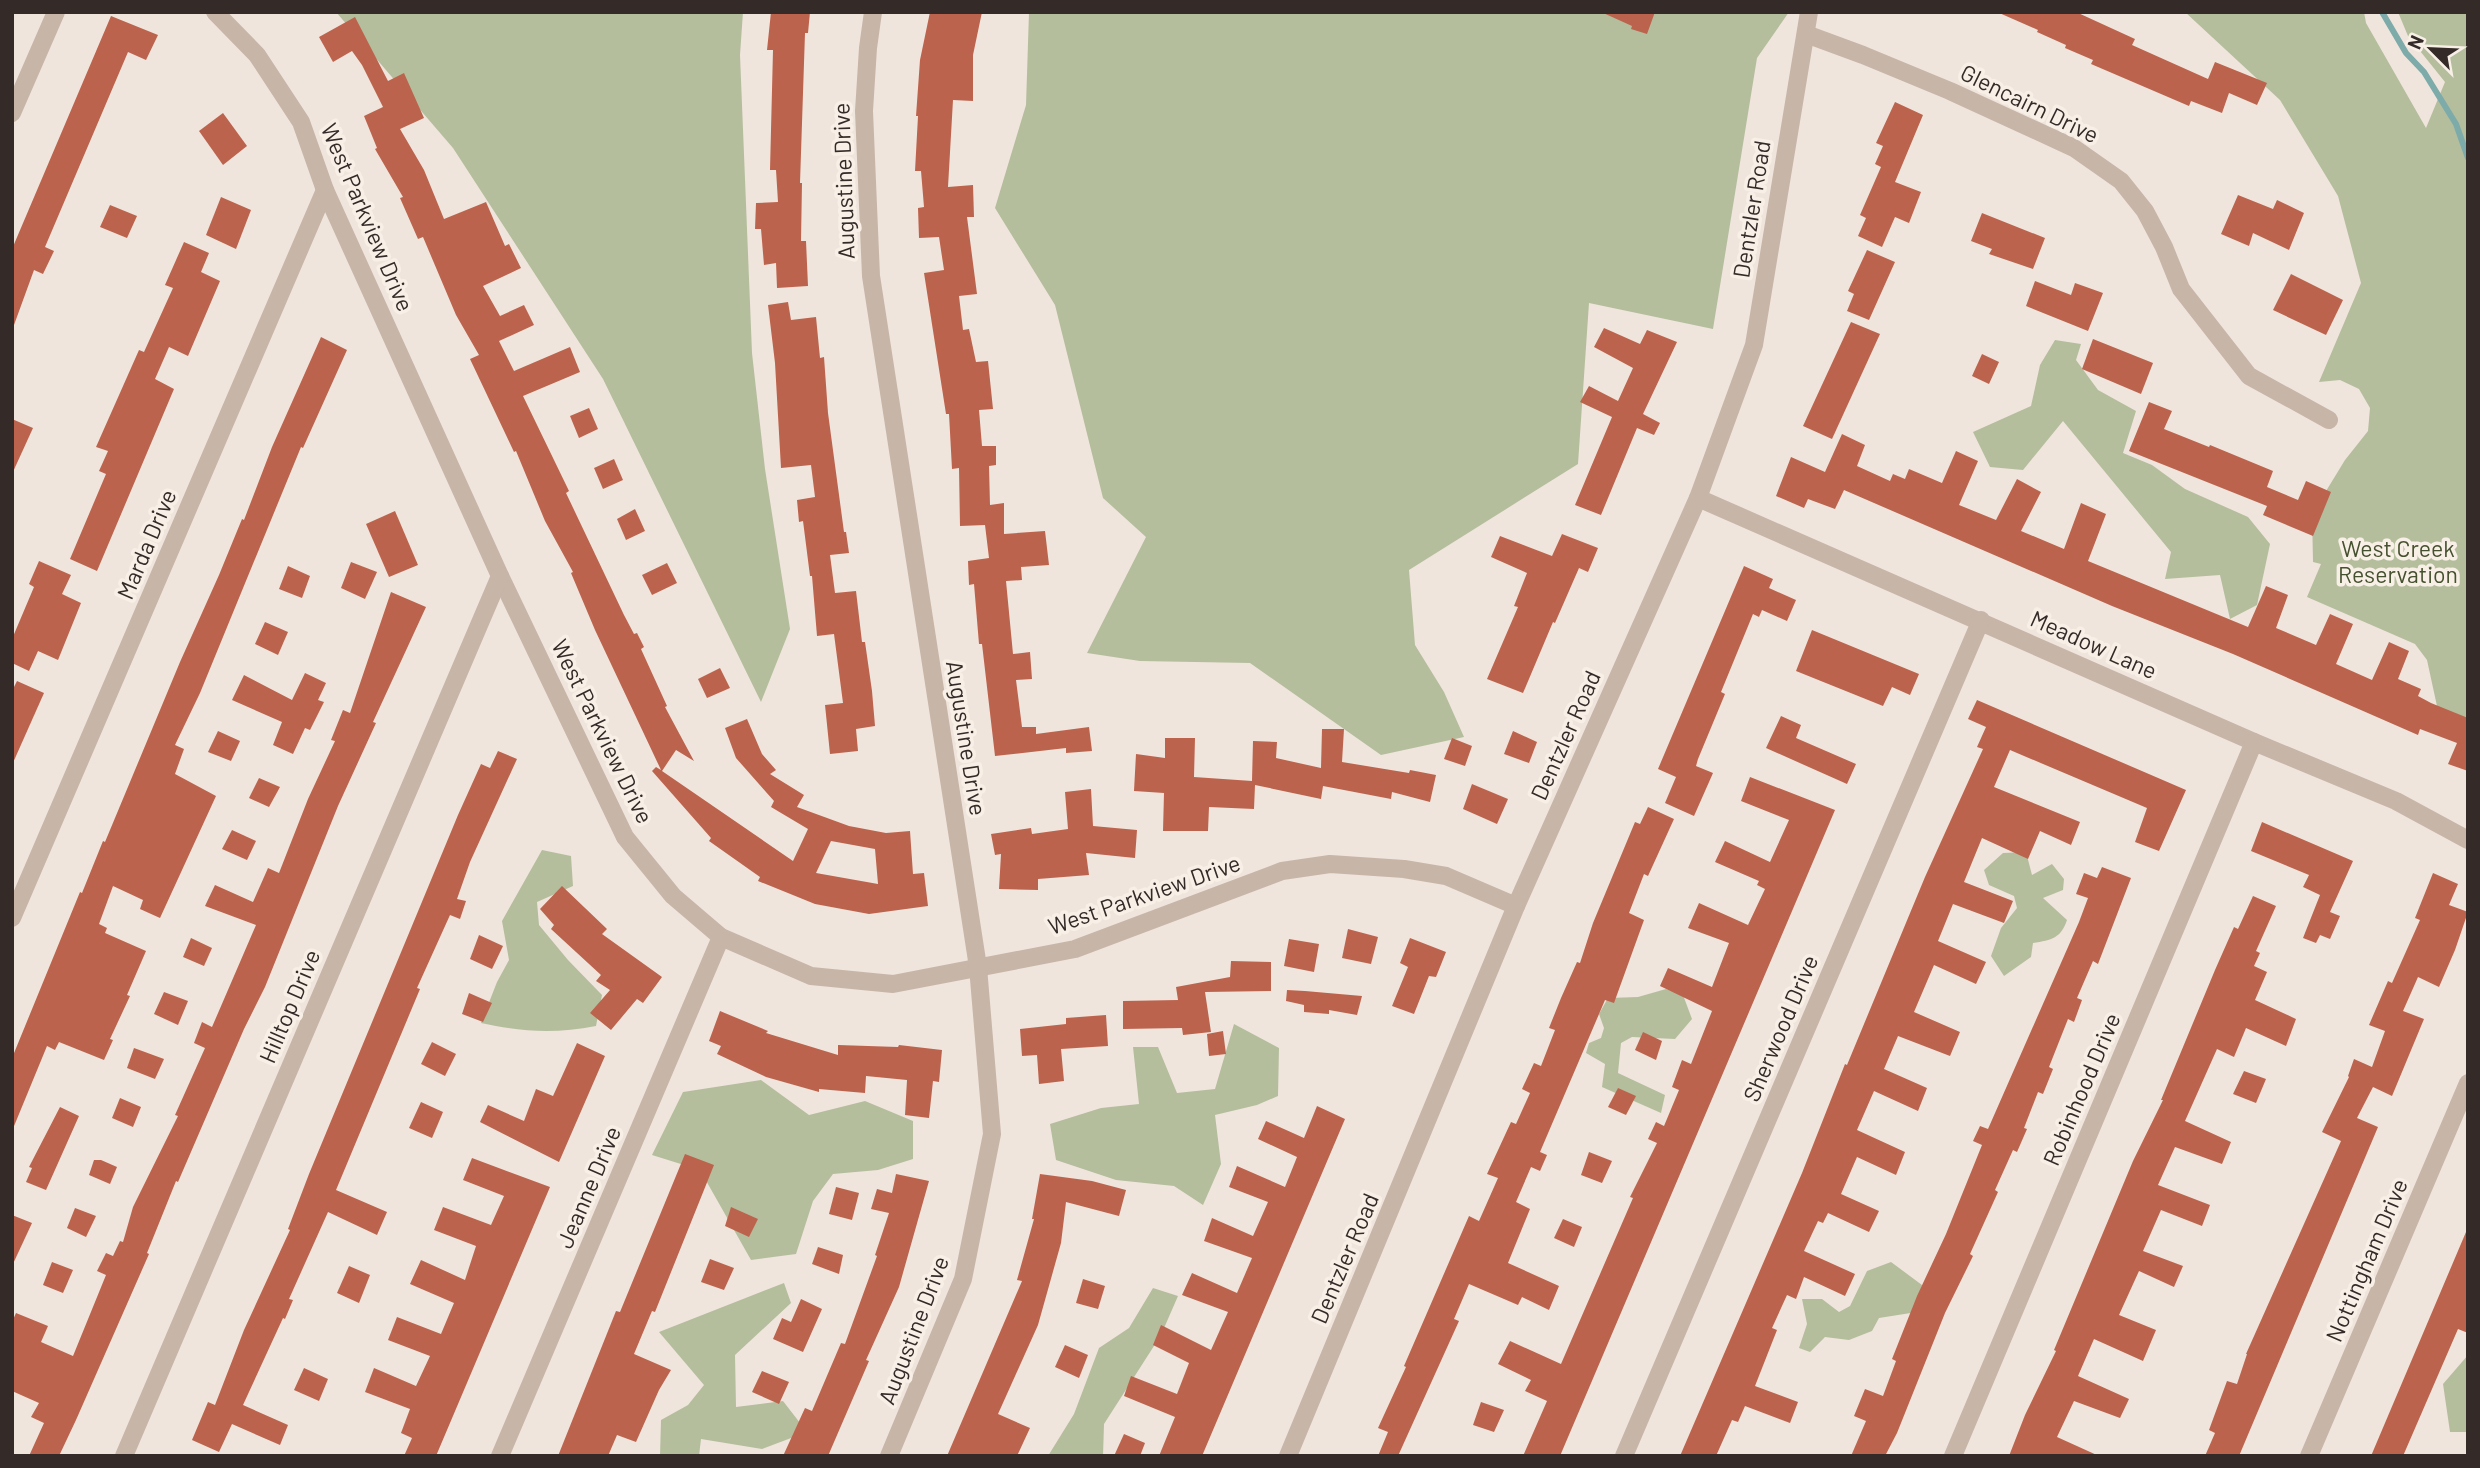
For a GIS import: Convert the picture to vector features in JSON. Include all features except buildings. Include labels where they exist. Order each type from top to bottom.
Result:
[{"type":"street","points":[[12,113],[56,12]]},
{"type":"street","name":"West Parkview Drive","points":[[215,12],[257,55],[301,122],[325,190],[500,576],[625,837],[673,896],[721,937],[811,976],[893,984],[1074,949],[1282,871],[1330,864],[1404,869],[1446,877],[1516,906]]},
{"type":"street","name":"Augustine Drive","points":[[873,12],[864,111],[871,276],[978,967],[992,1134],[963,1279],[889,1456]]},
{"type":"street","name":"Dentzler Road","points":[[1288,1456],[1516,906],[1698,498],[1754,345],[1809,12]]},
{"type":"street","name":"Glencairn Drive","points":[[1806,34],[1937,85],[2062,142],[2121,181],[2145,211],[2164,247],[2181,289],[2249,376],[2329,420]]},
{"type":"street","name":"Marda Drive","points":[[12,918],[325,190]]},
{"type":"street","name":"Meadow Lane","points":[[1698,498],[2254,742],[2396,801],[2468,840]]},
{"type":"street","name":"Hilltop Drive","points":[[124,1456],[500,576]]},
{"type":"street","name":"Sherwood Drive","points":[[1623,1456],[1981,620]]},
{"type":"street","name":"Robinhood Drive","points":[[1953,1456],[2254,742]]},
{"type":"street","name":"Jeanne Drive","points":[[500,1456],[721,937]]},
{"type":"street","name":"Nottingham Drive","points":[[2309,1456],[2468,1083]]},
{"type":"green space","points":[[336,12],[743,12],[740,55],[752,353],[765,469],[790,629],[761,702],[603,379],[453,148]]},
{"type":"green space","points":[[1029,12],[1789,12],[1757,58],[1713,329],[1589,303],[1578,464],[1409,570],[1415,645],[1444,692],[1464,737],[1381,755],[1250,663],[1140,661],[1087,653],[1146,537],[1103,498],[1055,305],[995,208],[1026,105]]},
{"type":"green space","name":"West Creek Reservation","points":[[2185,12],[2364,12],[2366,23],[2426,128],[2445,82],[2408,36],[2398,12],[2468,12],[2468,719],[2440,720],[2427,660],[2415,644],[2307,597],[2321,564],[2313,562],[2312,514],[2345,460],[2368,431],[2370,408],[2359,389],[2340,380],[2319,382],[2361,283],[2338,196],[2280,100]]},
{"type":"green space","points":[[2055,340],[2081,344],[2076,360],[2098,390],[2136,411],[2123,453],[2152,465],[2185,489],[2248,517],[2270,544],[2257,605],[2230,619],[2220,575],[2165,579],[2171,552],[2063,421],[2023,470],[1990,467],[1973,432],[2031,406],[2040,365]]},
{"type":"green space","points":[[542,850],[571,856],[573,886],[537,902],[539,925],[602,995],[596,1026],[538,1031],[481,1023],[509,960],[502,921]]},
{"type":"green space","points":[[2026,852],[2032,875],[2052,864],[2064,879],[2063,890],[2043,898],[2067,920],[2062,931],[2055,937],[2033,943],[2031,957],[2004,976],[1991,956],[2001,928],[2017,908],[2014,896],[1989,885],[1984,870],[2003,853]]},
{"type":"green space","points":[[1666,989],[1683,995],[1692,1019],[1675,1039],[1632,1037],[1621,1043],[1618,1073],[1665,1095],[1661,1113],[1602,1087],[1605,1064],[1586,1053],[1589,1043],[1601,1038],[1604,1028],[1599,1014],[1608,998],[1638,997]]},
{"type":"green space","points":[[1234,1024],[1279,1048],[1278,1096],[1257,1105],[1215,1115],[1221,1164],[1203,1205],[1174,1186],[1116,1180],[1056,1160],[1050,1124],[1101,1108],[1139,1104],[1133,1047],[1158,1047],[1177,1093],[1215,1089]]},
{"type":"green space","points":[[761,1080],[809,1115],[865,1101],[913,1121],[913,1159],[878,1170],[833,1174],[813,1201],[796,1254],[751,1260],[700,1170],[652,1155],[683,1092]]},
{"type":"green space","points":[[1891,1262],[1922,1285],[1917,1312],[1879,1318],[1872,1331],[1849,1340],[1825,1337],[1810,1352],[1799,1348],[1807,1324],[1802,1299],[1822,1299],[1839,1312],[1850,1306],[1867,1271]]},
{"type":"green space","points":[[784,1283],[791,1303],[735,1355],[736,1407],[783,1401],[807,1432],[762,1449],[701,1439],[699,1456],[660,1456],[661,1420],[688,1405],[704,1385],[659,1332]]},
{"type":"green space","points":[[1153,1288],[1178,1296],[1161,1335],[1104,1424],[1103,1456],[1048,1456],[1074,1414],[1099,1348],[1129,1328]]},
{"type":"green space","points":[[2468,1355],[2468,1432],[2450,1432],[2443,1384]]},
{"type":"waterway","points":[[2382,12],[2406,53],[2424,72],[2456,124],[2468,158]]}]
